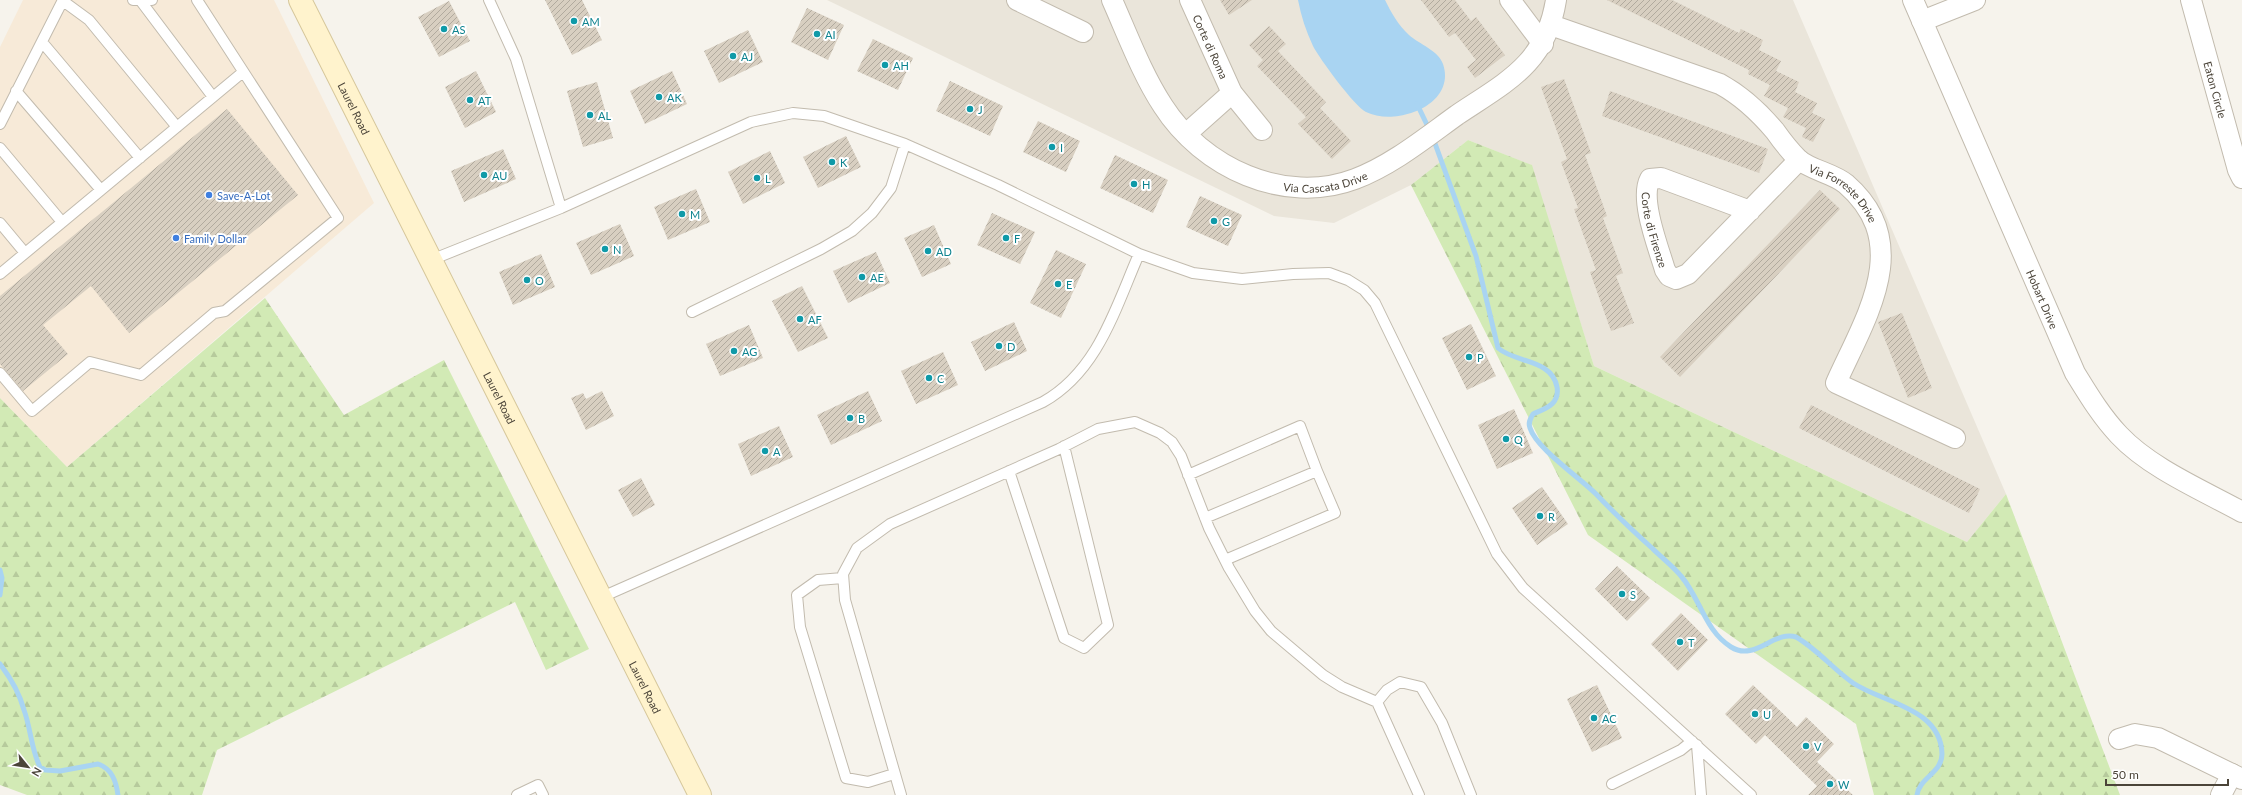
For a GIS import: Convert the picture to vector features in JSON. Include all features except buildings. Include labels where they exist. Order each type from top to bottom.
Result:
[{"type":"main road","name":"Laurel Road","points":[[300,0],[602,597],[700,795]]},
{"type":"street","name":"Via Cascata Drive","points":[[1112,0],[1153,89],[1173,120],[1186,134],[1210,155],[1232,169],[1265,182],[1296,187],[1325,186],[1354,180],[1378,169],[1518,73],[1542,44],[1551,25],[1556,0]]},
{"type":"street","name":"Corte di Roma","points":[[1190,0],[1232,93],[1262,130]]},
{"type":"street","points":[[1510,0],[1542,44]]},
{"type":"street","name":"Hobart Drive","points":[[1913,0],[2074,373],[2119,436],[2152,462],[2242,512]]},
{"type":"street","points":[[1922,21],[1975,0]]},
{"type":"street","name":"Eaton Circle","points":[[2191,0],[2238,170],[2242,178]]},
{"type":"street","points":[[1027,2],[1083,32]]},
{"type":"street","name":"Via Forreste Drive","points":[[1551,25],[1720,84],[1734,92],[1760,114],[1799,160],[1828,173],[1845,183],[1855,193],[1872,218],[1881,249],[1882,265],[1879,285],[1836,383],[1955,438]]},
{"type":"street","name":"Corte di Roma","points":[[1186,134],[1232,93]]},
{"type":"street","name":"Corte di Firenze","points":[[1750,211],[1661,178],[1650,179],[1646,186],[1645,193],[1648,208],[1663,262],[1669,276],[1676,279],[1688,274],[1750,211],[1799,160]]},
{"type":"street","points":[[2119,738],[2135,734],[2158,738],[2237,776],[2221,795]]},
{"type":"lane","points":[[135,0],[152,0]]},
{"type":"lane","points":[[140,0],[213,97]]},
{"type":"lane","points":[[0,373],[32,411],[90,362],[141,375],[214,313],[225,311],[338,218],[197,0]]},
{"type":"lane","points":[[489,0],[516,60],[561,208]]},
{"type":"lane","points":[[0,124],[63,1],[89,20],[178,127]]},
{"type":"lane","points":[[42,42],[140,158]]},
{"type":"lane","points":[[0,274],[244,72]]},
{"type":"lane","points":[[16,91],[101,190]]},
{"type":"lane","points":[[431,260],[561,208],[751,122],[793,113],[824,116],[863,128],[905,144],[998,185],[1138,254],[1193,273],[1242,279],[1293,274],[1329,273],[1348,280],[1364,290],[1375,303],[1388,325],[1497,554],[1523,588],[1751,795]]},
{"type":"lane","points":[[692,312],[821,250],[852,232],[872,214],[891,188],[905,144]]},
{"type":"lane","points":[[0,148],[62,222]]},
{"type":"lane","points":[[0,223],[25,253]]},
{"type":"lane","points":[[602,597],[1058,394],[1088,363],[1102,339],[1138,254]]},
{"type":"lane","points":[[901,795],[845,600],[843,574],[857,548],[890,524],[1064,446],[1098,429],[1135,422],[1160,433],[1172,442],[1181,456],[1205,518],[1225,560],[1255,611],[1271,631],[1323,675],[1342,687],[1377,702],[1419,795]]},
{"type":"lane","points":[[1188,475],[1300,426],[1335,513],[1225,560]]},
{"type":"lane","points":[[1009,471],[1064,638],[1084,648],[1108,625],[1064,446]]},
{"type":"lane","points":[[1205,518],[1317,471]]},
{"type":"lane","points":[[843,578],[818,580],[798,595],[800,627],[846,778],[868,782],[894,774]]},
{"type":"lane","points":[[1377,702],[1387,690],[1400,682],[1421,687],[1442,723],[1471,795]]},
{"type":"lane","points":[[1612,784],[1694,743]]},
{"type":"lane","points":[[1694,743],[1701,795]]},
{"type":"lane","points":[[517,795],[538,785],[543,795]]},
{"type":"shaded area","points":[[23,0],[274,0],[374,203],[67,467],[0,398],[0,47]]},
{"type":"shaded area","points":[[827,0],[1793,0],[2006,494],[1967,542],[1594,366],[1531,165],[1468,140],[1411,185],[1334,223],[1274,216]]},
{"type":"green space","points":[[1468,140],[1532,165],[1594,366],[1967,542],[2006,494],[2120,795],[1874,795],[1856,724],[1588,535],[1411,185]]},
{"type":"green space","points":[[265,298],[344,415],[444,360],[589,649],[546,670],[515,602],[217,750],[202,795],[27,795],[0,785],[0,398],[67,467]]},
{"type":"water","points":[[1298,0],[1385,0],[1401,27],[1413,38],[1433,51],[1441,59],[1445,78],[1441,91],[1433,101],[1421,109],[1407,114],[1393,117],[1378,116],[1366,112],[1346,92],[1313,46],[1306,29]]},
{"type":"waterway","points":[[1417,104],[1430,131]]},
{"type":"waterway","points":[[1433,138],[1476,256],[1498,348],[1505,353],[1541,366],[1554,378],[1557,387],[1554,402],[1546,408],[1533,414],[1529,423],[1534,436],[1549,453],[1589,487],[1678,572],[1688,585],[1715,632],[1731,647],[1740,651],[1748,651],[1780,638],[1788,636],[1796,637],[1811,647],[1853,683],[1908,709],[1932,726],[1939,739],[1942,754],[1941,761],[1935,771],[1922,784],[1917,795]]},
{"type":"waterway","points":[[0,570],[2,578],[0,595]]},
{"type":"waterway","points":[[0,664],[11,680],[20,698],[40,767],[45,770],[60,771],[98,764],[110,772],[116,785],[118,795]]},
{"type":"place","name":"AM","points":[[574,21]]},
{"type":"place","name":"AS","points":[[444,29]]},
{"type":"place","name":"AI","points":[[817,34]]},
{"type":"place","name":"AJ","points":[[733,56]]},
{"type":"place","name":"AH","points":[[885,65]]},
{"type":"place","name":"AK","points":[[659,97]]},
{"type":"place","name":"AT","points":[[470,100]]},
{"type":"place","name":"J","points":[[970,109]]},
{"type":"place","name":"AL","points":[[590,115]]},
{"type":"place","name":"I","points":[[1052,147]]},
{"type":"place","name":"K","points":[[832,162]]},
{"type":"place","name":"AU","points":[[484,175]]},
{"type":"place","name":"L","points":[[757,178]]},
{"type":"place","name":"H","points":[[1134,184]]},
{"type":"place","name":"Save-A-Lot","points":[[209,195]]},
{"type":"place","name":"M","points":[[682,214]]},
{"type":"place","name":"G","points":[[1214,221]]},
{"type":"place","name":"Family Dollar","points":[[176,238]]},
{"type":"place","name":"F","points":[[1006,238]]},
{"type":"place","name":"N","points":[[605,249]]},
{"type":"place","name":"AD","points":[[928,251]]},
{"type":"place","name":"AE","points":[[862,277]]},
{"type":"place","name":"O","points":[[527,280]]},
{"type":"place","name":"E","points":[[1058,284]]},
{"type":"place","name":"AF","points":[[800,319]]},
{"type":"place","name":"D","points":[[999,346]]},
{"type":"place","name":"AG","points":[[734,351]]},
{"type":"place","name":"P","points":[[1469,357]]},
{"type":"place","name":"C","points":[[929,378]]},
{"type":"place","name":"B","points":[[850,418]]},
{"type":"place","name":"Q","points":[[1506,439]]},
{"type":"place","name":"A","points":[[765,451]]},
{"type":"place","name":"R","points":[[1540,516]]},
{"type":"place","name":"S","points":[[1622,594]]},
{"type":"place","name":"T","points":[[1680,642]]},
{"type":"place","name":"U","points":[[1755,714]]},
{"type":"place","name":"AC","points":[[1594,718]]},
{"type":"place","name":"V","points":[[1806,746]]},
{"type":"place","name":"W","points":[[1830,784]]}]
